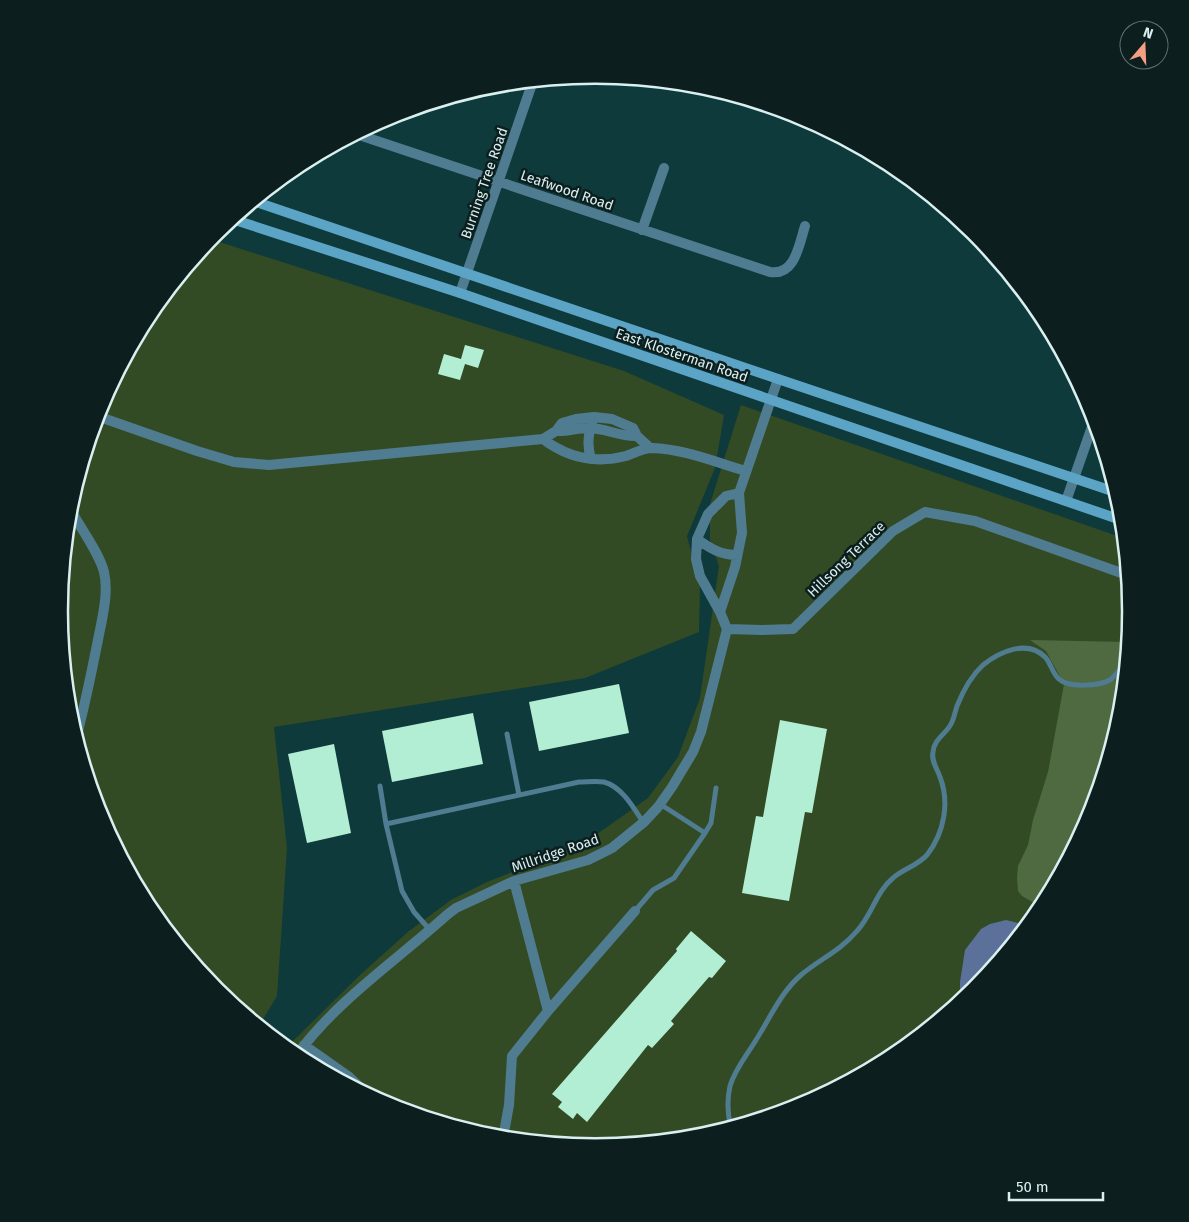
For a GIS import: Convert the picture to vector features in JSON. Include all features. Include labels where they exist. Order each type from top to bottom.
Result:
[{"type":"main road","name":"East Klosterman Road","points":[[261,204],[1107,489]]},
{"type":"main road","name":"East Klosterman Road","points":[[240,222],[460,293],[1113,517]]},
{"type":"street","name":"Burning Tree Road","points":[[460,293],[530,88]]},
{"type":"street","name":"Leafwood Road","points":[[364,137],[770,272],[781,272],[790,266],[805,226]]},
{"type":"street","points":[[642,230],[664,168]]},
{"type":"street","points":[[720,612],[742,534],[739,493],[778,379]]},
{"type":"street","points":[[104,419],[197,452],[234,462],[269,465],[543,440],[556,431],[562,423],[594,417],[612,418],[633,428],[637,436],[650,448]]},
{"type":"street","points":[[591,459],[588,437],[594,417]]},
{"type":"street","points":[[556,431],[565,432],[578,428],[590,428],[627,436],[637,436]]},
{"type":"street","points":[[1066,501],[1090,432]]},
{"type":"street","points":[[543,440],[557,450],[578,458],[600,460],[624,456],[650,448],[683,453],[746,472]]},
{"type":"street","points":[[727,629],[700,576],[696,559],[697,539],[708,514],[726,496],[739,493]]},
{"type":"street","name":"Hillsong Terrace","points":[[727,629],[793,629],[893,531],[924,512],[975,521],[1120,572]]},
{"type":"street","points":[[76,519],[104,571],[105,591],[102,617],[80,723]]},
{"type":"street","points":[[697,539],[715,551],[726,555],[737,555]]},
{"type":"street","name":"Millridge Road","points":[[301,1049],[331,1016],[384,966],[456,908],[514,881],[588,860],[612,848],[644,822],[660,804],[693,752],[701,732],[727,629]]},
{"type":"street","points":[[514,881],[548,1011]]},
{"type":"street","points":[[504,1130],[509,1105],[512,1056],[548,1011],[635,911]]},
{"type":"street","points":[[304,1045],[349,1077]]},
{"type":"lane","points":[[730,1120],[728,1103],[734,1076],[782,997],[800,976],[842,946],[858,931],[885,886],[901,872],[917,864],[926,856],[939,835],[944,819],[945,800],[933,752],[936,742],[950,726],[962,696],[978,670],[997,655],[1017,648],[1034,650],[1039,653],[1048,660],[1060,680],[1069,684],[1094,684],[1107,681],[1118,673]]},
{"type":"lane","points":[[507,734],[518,796]]},
{"type":"lane","points":[[386,824],[579,782],[603,782],[612,786],[626,797],[644,822]]},
{"type":"lane","points":[[380,786],[386,824],[402,891],[414,912],[430,930]]},
{"type":"lane","points":[[635,911],[653,890],[674,878],[711,823],[716,788]]},
{"type":"lane","points":[[660,804],[705,832]]},
{"type":"green space","points":[[219,242],[624,371],[724,415],[715,468],[687,536],[700,586],[699,632],[585,678],[274,727],[287,848],[277,996],[263,1020],[247,1007],[222,984],[176,932],[138,874],[108,813],[85,747],[72,680],[69,645],[68,611],[72,542],[85,475],[95,442],[122,378],[138,347],[176,290]]},
{"type":"green space","points":[[741,405],[1116,536],[1122,611],[1117,680],[1104,747],[1094,780],[1067,844],[1051,875],[1013,932],[967,984],[942,1007],[887,1049],[858,1067],[828,1084],[796,1098],[731,1120],[697,1128],[629,1137],[594,1138],[560,1137],[492,1128],[425,1110],[393,1098],[361,1084],[292,1042],[360,975],[409,931],[451,900],[487,882],[583,844],[648,798],[678,757],[700,698],[719,566],[710,540],[710,504]]},
{"type":"green space","points":[[1030,640],[1120,642],[1117,680],[1111,714],[1094,780],[1067,844],[1034,903],[1022,896],[1018,891],[1018,866],[1028,845],[1033,820],[1048,772],[1064,684],[1046,651]]},
{"type":"water","points":[[1006,920],[1019,923],[991,958],[960,990],[965,950],[981,929],[990,924]]},
{"type":"building","points":[[465,345],[484,350],[478,368],[465,364],[460,380],[438,374],[444,354],[461,359]]},
{"type":"building","points":[[619,684],[629,733],[539,751],[529,702]]},
{"type":"building","points":[[473,713],[483,764],[392,782],[382,731]]},
{"type":"building","points":[[780,720],[827,729],[812,813],[805,812],[789,901],[742,893],[756,816],[763,817]]},
{"type":"building","points":[[334,744],[351,833],[307,843],[288,754]]},
{"type":"building","points":[[691,931],[726,961],[712,978],[709,977],[671,1021],[674,1024],[652,1048],[648,1045],[587,1122],[577,1113],[573,1119],[558,1107],[562,1102],[552,1094],[677,951],[676,949]]}]
